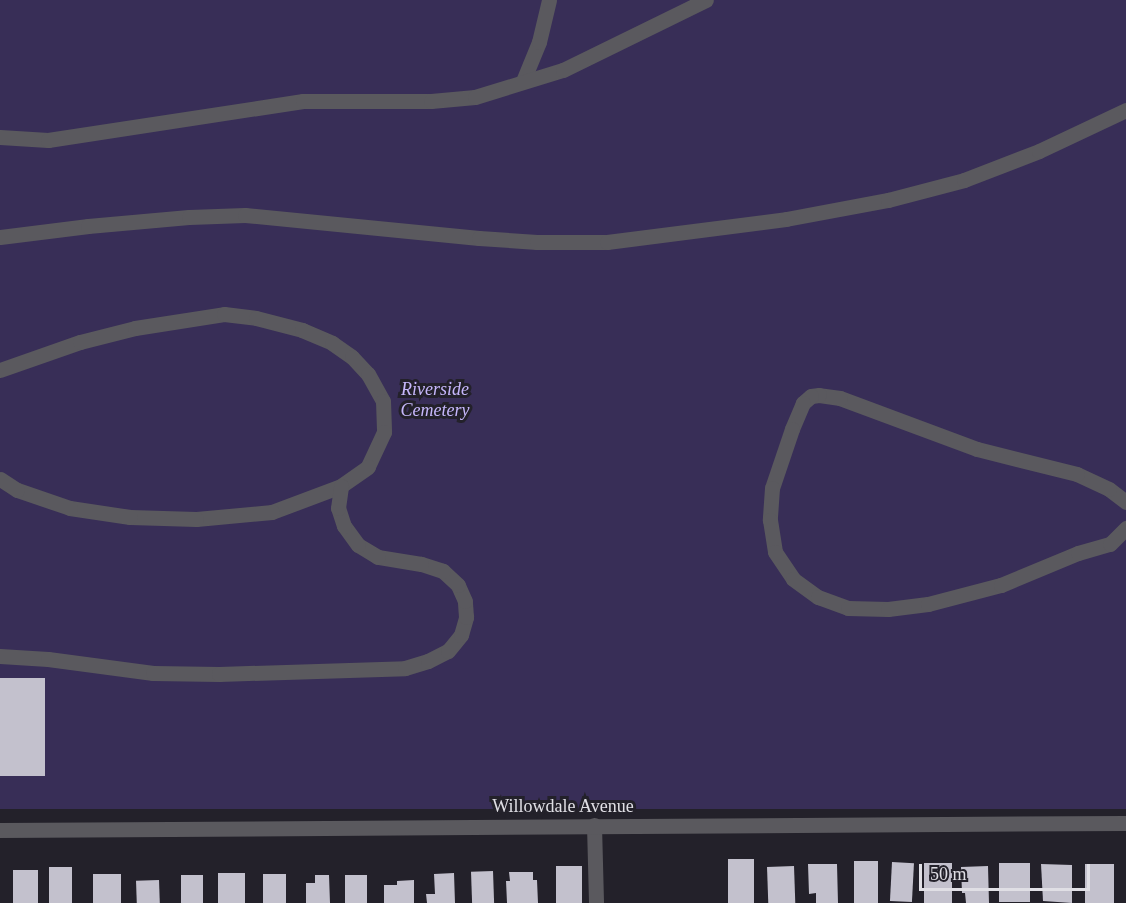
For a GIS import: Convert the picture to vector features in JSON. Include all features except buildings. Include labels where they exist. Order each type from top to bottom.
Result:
[{"type":"street","points":[[524,81],[539,42],[549,0]]},
{"type":"street","points":[[0,137],[48,140],[303,101],[431,101],[475,97],[563,70],[706,0]]},
{"type":"street","points":[[0,237],[99,225],[245,216],[491,239],[607,242],[786,219],[888,200],[964,180],[1039,151],[1126,110]]},
{"type":"street","points":[[0,370],[80,342],[177,319],[224,314],[256,318],[302,330],[332,343],[352,357],[368,374],[383,401],[384,432],[368,467],[341,486],[272,512],[196,519],[158,519],[70,508],[17,490],[0,480]]},
{"type":"street","points":[[1126,502],[1109,489],[1077,474],[977,448],[840,398],[819,395],[811,396],[803,403],[792,429],[772,488],[770,520],[775,552],[794,579],[818,597],[848,608],[888,609],[928,604],[1000,585],[1069,556],[1110,544],[1126,528]]},
{"type":"street","points":[[0,657],[48,659],[153,673],[219,674],[405,668],[428,661],[448,651],[461,635],[466,616],[465,601],[458,585],[443,571],[421,564],[378,557],[358,545],[344,526],[338,508],[341,486]]},
{"type":"street","name":"Willowdale Avenue","points":[[0,830],[1126,823]]},
{"type":"street","points":[[594,825],[596,903]]},
{"type":"green space","name":"Riverside Cemetery","points":[[0,0],[1126,0],[1126,809],[0,809]]}]
